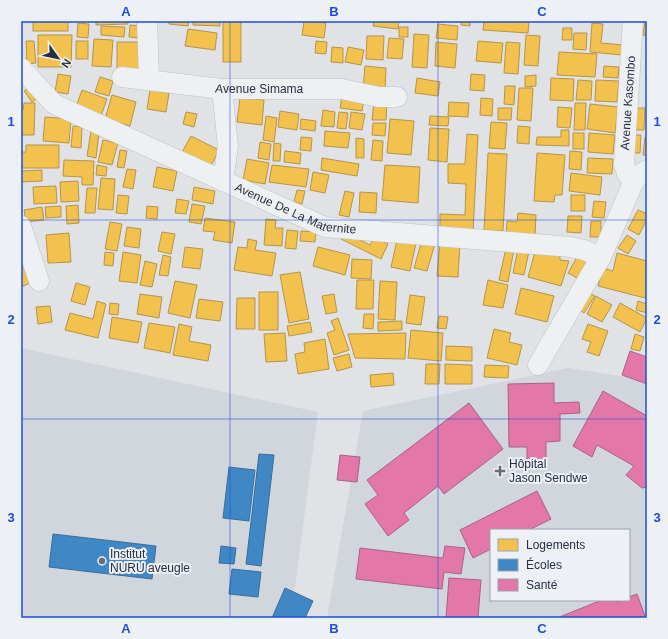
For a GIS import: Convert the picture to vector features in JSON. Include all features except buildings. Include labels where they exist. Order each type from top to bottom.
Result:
[{"type":"street","points":[[146,21],[149,80]]},
{"type":"street","name":"Avenue Kasombo","points":[[633,21],[624,164],[627,174],[640,176]]},
{"type":"street","name":"Avenue De La Maternite","points":[[21,68],[54,104],[325,227],[571,247],[601,256]]},
{"type":"street","name":"Avenue Simama","points":[[122,77],[222,89],[342,89],[379,97],[397,97]]},
{"type":"street","points":[[222,89],[228,146],[224,181]]},
{"type":"street","points":[[538,365],[601,256],[640,176]]},
{"type":"street","points":[[21,226],[39,281]]},
{"type":"shaded area","points":[[21,348],[318,412],[291,618],[21,618]]},
{"type":"shaded area","name":"Hôpital Jason Sendwe","points":[[568,368],[647,380],[647,618],[327,618],[363,411]]},
{"type":"place","name":"Hôpital Jason Sendwe","points":[[500,471]]},
{"type":"place","name":"Institut NURU aveugle","points":[[102,561]]}]
